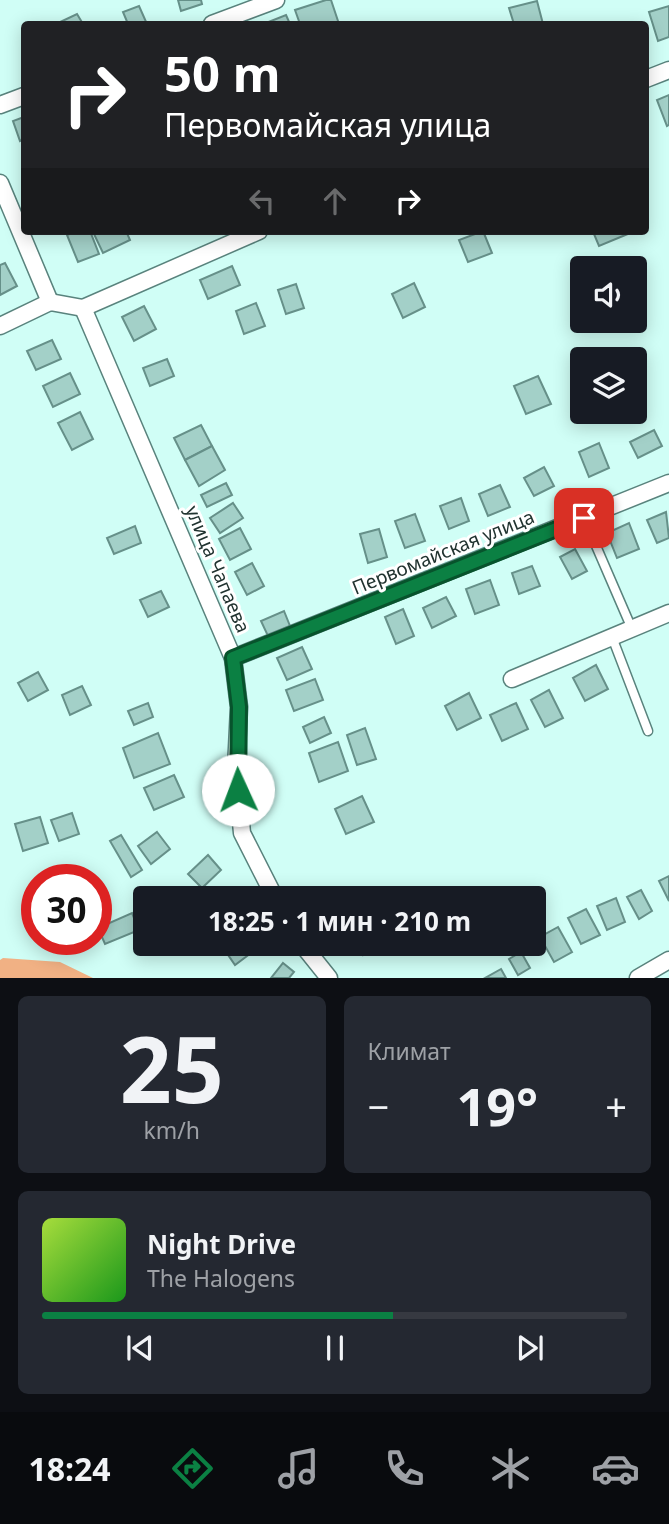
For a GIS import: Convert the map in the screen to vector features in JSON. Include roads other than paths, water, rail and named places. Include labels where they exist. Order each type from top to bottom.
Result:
[{"type":"street","points":[[220,21],[276,0]]},
{"type":"street","points":[[649,78],[669,70]]},
{"type":"street","points":[[0,105],[21,97]]},
{"type":"street","points":[[0,183],[21,233]]},
{"type":"street","points":[[22,235],[50,302]]},
{"type":"street","points":[[0,326],[50,302],[83,308],[250,235]]},
{"type":"street","name":"улица Чапаева","points":[[83,308],[233,658],[239,707],[236,768],[243,833],[269,886]]},
{"type":"street","name":"Первомайская улица","points":[[233,658],[669,484]]},
{"type":"street","points":[[512,679],[669,613]]},
{"type":"street","points":[[311,956],[329,978]]},
{"type":"street","points":[[638,978],[669,960]]},
{"type":"lane","points":[[584,518],[632,629]]},
{"type":"lane","points":[[612,637],[648,731]]}]
